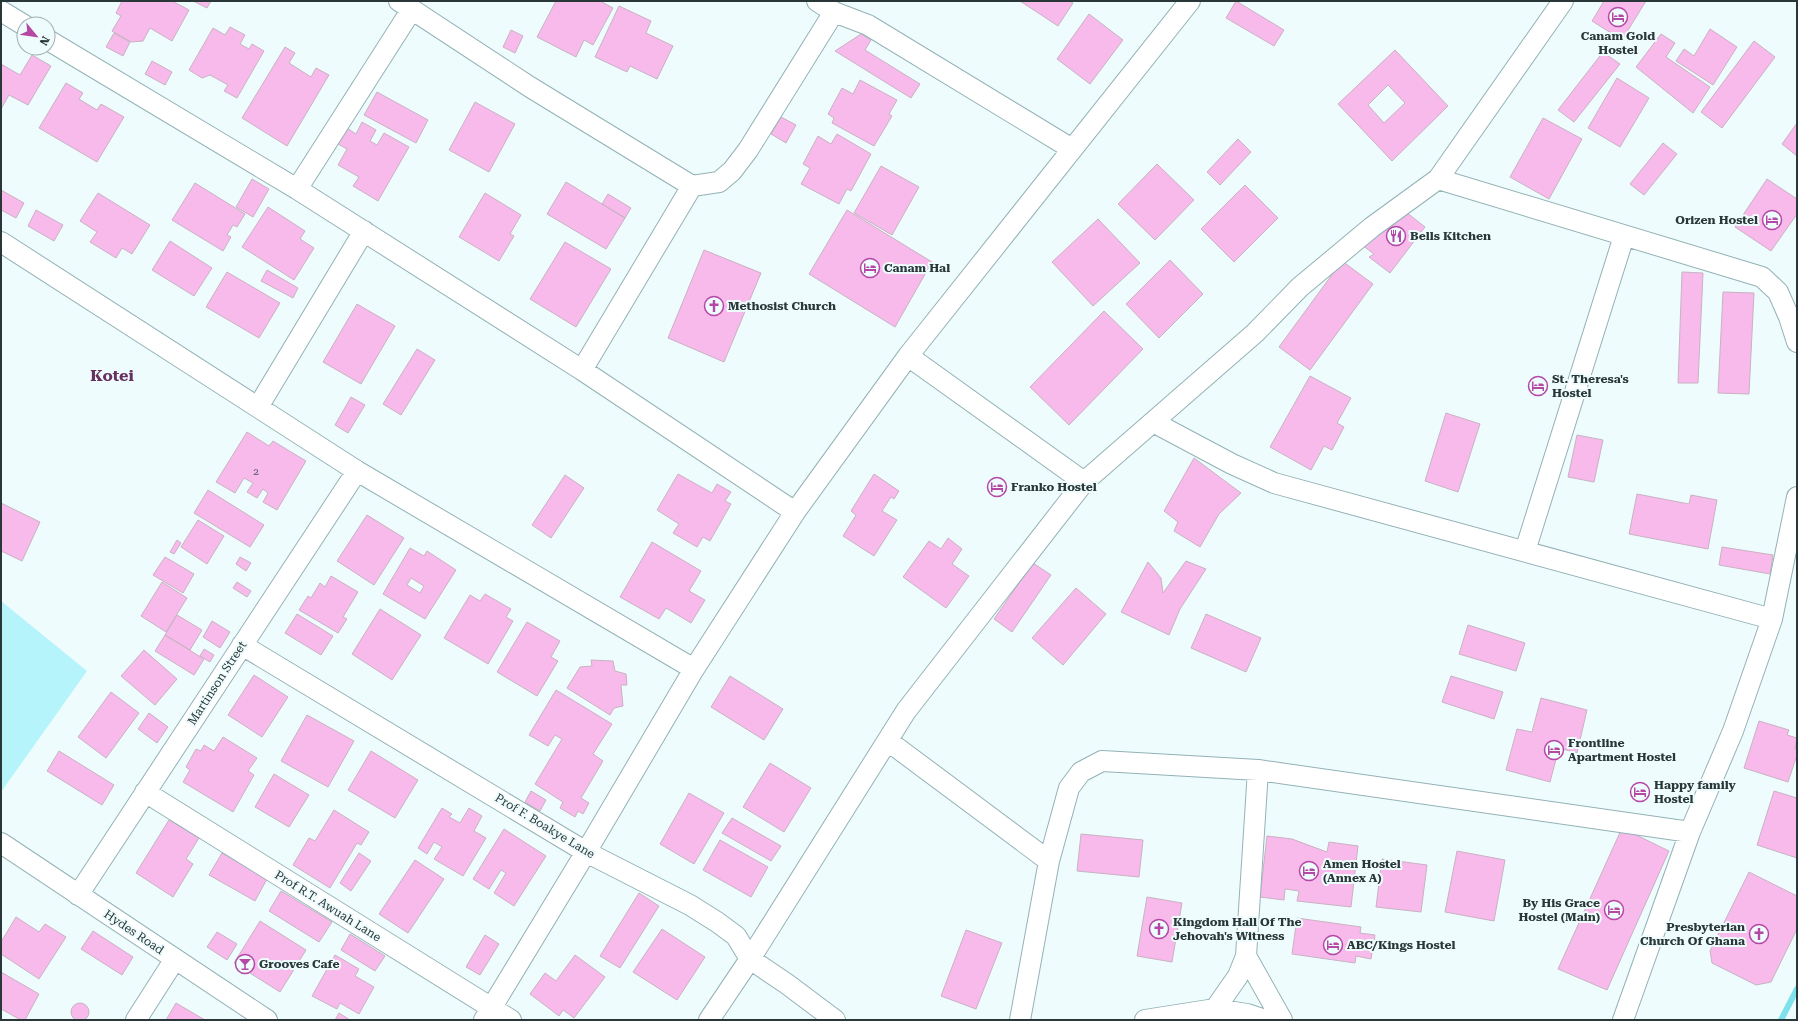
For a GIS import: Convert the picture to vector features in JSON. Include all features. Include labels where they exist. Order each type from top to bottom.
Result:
[{"type":"street","points":[[817,1],[834,12],[868,25],[1072,149]]},
{"type":"street","points":[[488,1014],[694,669],[795,512],[908,356],[1190,1]]},
{"type":"street","points":[[709,1020],[750,960],[906,711],[1084,482],[1255,333],[1300,287],[1372,227],[1438,179],[1563,1]]},
{"type":"street","points":[[297,189],[405,5],[530,87],[692,186],[719,182],[732,171],[748,150],[834,12]]},
{"type":"street","points":[[1,12],[16,20]]},
{"type":"street","points":[[56,45],[297,189],[364,231],[582,370],[795,512]]},
{"type":"street","points":[[1438,179],[1762,277],[1778,292],[1789,317],[1797,342]]},
{"type":"street","points":[[582,370],[692,186]]},
{"type":"street","points":[[258,407],[364,231]]},
{"type":"street","points":[[1525,551],[1624,236]]},
{"type":"street","points":[[1,242],[357,471],[694,669]]},
{"type":"street","points":[[908,356],[1084,482]]},
{"type":"street","points":[[1153,422],[1232,464],[1274,483],[1772,618]]},
{"type":"street","name":"Martinson Street","points":[[78,894],[357,471]]},
{"type":"street","points":[[1623,1020],[1690,832],[1732,731],[1772,618],[1797,497]]},
{"type":"street","name":"Prof F. Boakye Lane","points":[[242,645],[586,852],[690,905],[717,922],[736,936],[750,960],[787,984],[835,1020]]},
{"type":"street","points":[[888,741],[1049,861]]},
{"type":"street","points":[[1020,1020],[1049,861],[1069,788],[1081,772],[1102,761],[1258,770],[1690,832]]},
{"type":"street","points":[[1215,1009],[1238,976],[1246,956],[1258,770]]},
{"type":"street","name":"Prof R.T. Awuah Lane","points":[[144,792],[488,1014],[511,1020]]},
{"type":"street","name":"Hydes Road","points":[[1,842],[267,1020]]},
{"type":"street","points":[[1246,956],[1282,1020]]},
{"type":"street","points":[[136,1020],[175,959]]},
{"type":"street","points":[[1145,1020],[1215,1009],[1247,1014],[1265,1020]]},
{"type":"shaded area","points":[[1,601],[87,671],[1,792]]},
{"type":"building","points":[[122,1],[172,1],[189,10],[172,41],[150,28],[143,41],[131,42],[112,31],[121,16],[116,13]]},
{"type":"building","points":[[193,1],[211,1],[207,8]]},
{"type":"building","points":[[556,1],[600,1],[613,8],[593,45],[584,40],[576,57],[537,37]]},
{"type":"building","points":[[1020,1],[1069,1],[1073,3],[1058,26]]},
{"type":"building","points":[[1236,1],[1284,30],[1274,46],[1226,18]]},
{"type":"building","points":[[1604,1],[1646,1],[1622,40],[1592,21]]},
{"type":"building","points":[[619,6],[651,21],[646,33],[673,46],[657,79],[630,66],[627,72],[595,57]]},
{"type":"building","points":[[1089,14],[1123,40],[1090,84],[1057,59]]},
{"type":"building","points":[[230,27],[245,35],[240,44],[249,49],[252,44],[264,51],[237,98],[224,91],[228,85],[210,75],[202,78],[189,70],[213,28],[225,35]]},
{"type":"building","points":[[1710,29],[1737,47],[1713,85],[1676,61],[1684,49],[1694,56]]},
{"type":"building","points":[[511,30],[523,36],[515,53],[503,47]]},
{"type":"building","points":[[114,33],[130,42],[123,56],[106,47]]},
{"type":"building","points":[[861,34],[871,40],[865,50],[920,84],[911,98],[835,51]]},
{"type":"building","points":[[1661,34],[1675,43],[1666,57],[1710,87],[1693,113],[1636,67]]},
{"type":"building","points":[[1754,41],[1775,57],[1722,128],[1701,112]]},
{"type":"building","points":[[285,47],[295,53],[289,63],[311,77],[316,68],[329,75],[287,146],[242,118]]},
{"type":"building","points":[[1395,50],[1448,106],[1392,161],[1338,104]],"holes":[[[1388,85],[1405,103],[1384,123],[1368,105]]]},
{"type":"building","points":[[1603,52],[1620,64],[1574,122],[1558,110]]},
{"type":"building","points":[[31,56],[51,66],[28,105],[9,95],[1,109],[1,64],[20,75]]},
{"type":"building","points":[[152,61],[172,72],[165,85],[145,74]]},
{"type":"building","points":[[1617,78],[1649,98],[1620,147],[1588,128]]},
{"type":"building","points":[[860,80],[897,100],[889,114],[892,116],[874,146],[832,123],[834,118],[828,114],[842,88],[853,94]]},
{"type":"building","points":[[66,83],[83,93],[79,99],[97,110],[101,104],[124,117],[97,162],[39,128]]},
{"type":"building","points":[[377,92],[428,120],[416,143],[364,115]]},
{"type":"building","points":[[475,102],[515,124],[489,172],[449,150]]},
{"type":"building","points":[[781,117],[796,125],[786,143],[771,134]]},
{"type":"building","points":[[1543,118],[1582,139],[1549,199],[1510,177]]},
{"type":"building","points":[[362,122],[376,130],[370,141],[377,145],[384,133],[409,147],[378,201],[353,186],[359,177],[338,165],[347,149],[338,144],[347,128],[356,134]]},
{"type":"building","points":[[1797,123],[1797,156],[1782,144]]},
{"type":"building","points":[[837,134],[871,154],[851,191],[847,189],[839,204],[801,184],[810,168],[803,164],[818,136],[831,144]]},
{"type":"building","points":[[1238,139],[1251,152],[1220,185],[1207,172]]},
{"type":"building","points":[[1663,143],[1677,154],[1644,195],[1630,184]]},
{"type":"building","points":[[1157,164],[1194,200],[1155,240],[1118,204]]},
{"type":"building","points":[[881,166],[919,187],[892,235],[854,213]]},
{"type":"building","points":[[252,179],[269,189],[253,217],[236,207]]},
{"type":"building","points":[[1767,179],[1797,199],[1797,214],[1771,251],[1735,227]]},
{"type":"building","points":[[566,182],[625,218],[606,249],[547,214]]},
{"type":"building","points":[[195,183],[245,214],[237,227],[233,225],[227,235],[231,237],[223,251],[172,220]]},
{"type":"building","points":[[1245,185],[1278,218],[1234,262],[1201,229]]},
{"type":"building","points":[[1,190],[24,203],[16,218],[1,210]]},
{"type":"building","points":[[98,193],[150,225],[132,254],[122,248],[116,258],[90,242],[97,232],[80,221]]},
{"type":"building","points":[[485,193],[521,215],[510,234],[514,236],[499,261],[459,237]]},
{"type":"building","points":[[608,194],[631,208],[625,218],[602,204]]},
{"type":"building","points":[[268,207],[305,231],[300,239],[314,248],[294,280],[242,247]]},
{"type":"building","points":[[36,210],[63,225],[54,241],[28,226]]},
{"type":"building","name":"Canam Hal","points":[[847,210],[932,262],[895,327],[809,274]]},
{"type":"building","name":"Bells Kitchen","points":[[1406,212],[1425,227],[1390,273],[1369,257],[1374,254],[1362,245]]},
{"type":"building","points":[[1098,219],[1140,263],[1093,306],[1052,262]]},
{"type":"building","points":[[170,241],[212,268],[194,296],[152,270]]},
{"type":"building","points":[[565,242],[611,269],[576,327],[530,299]]},
{"type":"building","name":"Methosist Church","points":[[704,250],[761,273],[724,362],[668,338]]},
{"type":"building","points":[[1170,260],[1203,294],[1159,338],[1126,304]]},
{"type":"building","points":[[1342,261],[1373,284],[1310,370],[1279,347]]},
{"type":"building","points":[[267,270],[298,288],[293,298],[261,281]]},
{"type":"building","points":[[227,272],[280,303],[259,338],[206,307]]},
{"type":"building","points":[[1682,272],[1703,273],[1698,383],[1678,383]]},
{"type":"building","points":[[1723,292],[1754,293],[1749,394],[1718,393]]},
{"type":"building","points":[[357,304],[395,326],[361,384],[323,362]]},
{"type":"building","points":[[1104,311],[1143,349],[1069,425],[1030,387]]},
{"type":"building","points":[[417,349],[435,360],[401,415],[383,404]]},
{"type":"building","points":[[1310,376],[1351,398],[1337,423],[1344,427],[1332,450],[1324,446],[1311,470],[1270,447]]},
{"type":"building","points":[[351,397],[365,405],[348,433],[335,425]]},
{"type":"building","points":[[1446,413],[1480,424],[1458,492],[1425,481]]},
{"type":"building","points":[[247,432],[269,446],[273,441],[306,461],[277,510],[263,502],[268,493],[263,489],[257,498],[247,492],[253,483],[244,478],[235,493],[216,482]]},
{"type":"building","points":[[1577,435],[1603,440],[1594,482],[1568,477]]},
{"type":"building","points":[[1194,458],[1241,493],[1219,514],[1200,547],[1174,531],[1178,522],[1164,511]]},
{"type":"building","points":[[678,474],[712,493],[717,484],[731,492],[725,501],[731,504],[710,541],[703,537],[697,547],[673,533],[679,524],[657,510]]},
{"type":"building","points":[[874,474],[899,491],[894,499],[891,497],[882,511],[897,520],[874,556],[843,536],[856,515],[851,511]]},
{"type":"building","points":[[565,475],[584,488],[551,538],[532,525]]},
{"type":"building","points":[[208,490],[264,525],[250,547],[194,513]]},
{"type":"building","points":[[1637,494],[1689,504],[1691,495],[1717,500],[1708,549],[1629,534]]},
{"type":"building","points":[[1,503],[40,522],[22,561],[1,551]]},
{"type":"building","points":[[367,515],[404,538],[374,585],[337,561]]},
{"type":"building","points":[[198,520],[224,536],[207,564],[181,547]]},
{"type":"building","points":[[948,538],[962,549],[952,564],[969,576],[946,608],[903,577],[929,541],[941,549]]},
{"type":"building","points":[[177,540],[181,543],[174,554],[170,552]]},
{"type":"building","points":[[652,542],[701,571],[689,591],[705,600],[691,623],[666,608],[659,619],[620,597]]},
{"type":"building","points":[[1722,547],[1773,555],[1770,574],[1719,565]]},
{"type":"building","points":[[410,548],[424,556],[427,551],[456,570],[425,619],[383,594]],"holes":[[[411,578],[424,586],[420,593],[407,585]]]},
{"type":"building","points":[[165,557],[194,574],[183,593],[153,575]]},
{"type":"building","points":[[240,557],[251,563],[246,571],[236,564]]},
{"type":"building","points":[[1186,561],[1206,569],[1180,609],[1169,635],[1121,612],[1148,562],[1161,578],[1163,593]]},
{"type":"building","points":[[1033,563],[1051,575],[1012,632],[994,619]]},
{"type":"building","points":[[331,576],[358,592],[343,617],[347,619],[338,633],[299,610],[308,596],[311,598],[320,583],[325,587]]},
{"type":"building","points":[[162,582],[187,598],[166,632],[141,616]]},
{"type":"building","points":[[237,582],[251,591],[247,597],[233,588]]},
{"type":"building","points":[[1076,588],[1106,614],[1063,665],[1032,638]]},
{"type":"building","points":[[485,594],[511,609],[506,617],[513,621],[488,664],[444,638],[470,595],[480,601]]},
{"type":"building","points":[[380,609],[421,635],[392,680],[352,654]]},
{"type":"building","points":[[297,614],[333,636],[321,655],[285,633]]},
{"type":"building","points":[[1206,614],[1261,638],[1246,672],[1191,648]]},
{"type":"building","points":[[177,615],[202,630],[190,650],[165,635]]},
{"type":"building","points":[[212,621],[230,632],[220,648],[203,637]]},
{"type":"building","points":[[527,622],[560,641],[551,657],[558,661],[537,696],[497,672]]},
{"type":"building","points":[[1468,625],[1525,643],[1516,671],[1459,654]]},
{"type":"building","points":[[165,635],[204,659],[194,675],[155,651]]},
{"type":"building","points":[[204,649],[214,655],[210,662],[200,656]]},
{"type":"building","points":[[144,650],[177,679],[155,705],[121,676]]},
{"type":"building","points":[[591,660],[613,661],[615,671],[626,674],[627,685],[621,685],[623,706],[614,708],[610,715],[567,688],[580,667],[592,666]]},
{"type":"building","points":[[254,675],[288,697],[262,737],[228,715]]},
{"type":"building","points":[[730,676],[783,709],[764,740],[711,707]]},
{"type":"building","points":[[1451,676],[1503,692],[1494,719],[1442,702]]},
{"type":"building","points":[[556,690],[612,724],[593,754],[603,761],[581,798],[589,803],[583,814],[578,811],[575,817],[560,808],[563,802],[535,784],[562,739],[555,735],[548,746],[529,735]]},
{"type":"building","points":[[111,692],[139,713],[106,758],[78,737]]},
{"type":"building","points":[[1541,698],[1587,710],[1577,753],[1559,748],[1550,782],[1506,770],[1517,729],[1532,732]]},
{"type":"building","points":[[149,713],[168,727],[157,743],[138,729]]},
{"type":"building","points":[[307,715],[354,741],[328,787],[281,761]]},
{"type":"building","points":[[1759,721],[1789,730],[1787,735],[1797,738],[1795,749],[1797,749],[1797,755],[1788,782],[1744,768]]},
{"type":"building","points":[[223,737],[257,758],[248,771],[254,775],[233,812],[183,782],[190,770],[186,767],[196,749],[201,751],[204,745],[214,751]]},
{"type":"building","points":[[59,751],[114,785],[102,805],[47,771]]},
{"type":"building","points":[[371,751],[418,780],[395,818],[348,790]]},
{"type":"building","points":[[770,763],[811,788],[784,832],[743,807]]},
{"type":"building","points":[[274,774],[309,795],[289,827],[255,807]]},
{"type":"building","points":[[531,791],[546,800],[540,811],[525,802]]},
{"type":"building","points":[[1774,791],[1797,798],[1797,858],[1757,845]]},
{"type":"building","points":[[689,793],[724,813],[694,864],[660,844]]},
{"type":"building","points":[[442,808],[452,814],[449,817],[460,823],[469,808],[482,816],[474,831],[486,838],[463,876],[434,859],[442,847],[434,842],[427,854],[418,848]]},
{"type":"building","points":[[334,810],[369,832],[361,845],[357,843],[330,888],[293,865],[309,838],[315,841]]},
{"type":"building","points":[[732,818],[781,846],[771,861],[722,833]]},
{"type":"building","points":[[169,820],[199,838],[186,859],[193,864],[173,897],[136,873]]},
{"type":"building","name":"By His Grace Hostel (Main)","points":[[1622,828],[1669,851],[1607,990],[1558,969]]},
{"type":"building","points":[[504,829],[546,856],[514,906],[494,893],[506,873],[501,870],[489,889],[473,879]]},
{"type":"building","points":[[1081,834],[1143,840],[1139,877],[1077,871]]},
{"type":"building","name":"Amen Hostel (Annex A)","points":[[1267,836],[1292,839],[1327,852],[1329,842],[1358,846],[1351,907],[1297,901],[1299,891],[1285,889],[1284,900],[1260,897]]},
{"type":"building","points":[[720,840],[768,867],[751,897],[703,870]]},
{"type":"building","points":[[1457,851],[1505,860],[1494,921],[1445,912]]},
{"type":"building","points":[[222,853],[267,879],[255,901],[209,875]]},
{"type":"building","points":[[359,853],[371,861],[351,891],[340,883]]},
{"type":"building","points":[[1382,859],[1427,865],[1421,912],[1376,907]]},
{"type":"building","points":[[415,860],[444,879],[408,933],[379,914]]},
{"type":"building","points":[[1749,872],[1797,896],[1797,929],[1771,982],[1756,985],[1712,963],[1710,951]]},
{"type":"building","points":[[281,891],[332,922],[319,942],[269,911]]},
{"type":"building","points":[[639,893],[659,906],[620,968],[600,956]]},
{"type":"building","name":"Kingdom Hall Of The Jehovah's Witness","points":[[1147,897],[1182,903],[1172,962],[1137,956]]},
{"type":"building","points":[[16,917],[39,932],[45,924],[66,937],[39,979],[1,954],[1,942]]},
{"type":"building","name":"ABC/Kings Hostel","points":[[1297,918],[1361,927],[1360,933],[1375,935],[1371,959],[1356,956],[1355,963],[1292,954]]},
{"type":"building","points":[[260,921],[306,950],[280,992],[234,963]]},
{"type":"building","points":[[662,929],[705,957],[677,1000],[633,972]]},
{"type":"building","points":[[966,930],[1002,943],[976,1009],[941,996]]},
{"type":"building","points":[[93,931],[133,957],[122,975],[81,949]]},
{"type":"building","points":[[217,932],[237,944],[227,960],[207,947]]},
{"type":"building","points":[[350,934],[385,956],[375,971],[341,950]]},
{"type":"building","points":[[485,935],[499,944],[480,975],[466,967]]},
{"type":"building","points":[[335,955],[359,969],[355,976],[374,987],[359,1014],[340,1003],[337,1009],[312,996]]},
{"type":"building","points":[[575,955],[605,977],[574,1018],[563,1010],[559,1016],[530,994],[545,973],[556,981]]},
{"type":"building","points":[[1,972],[39,994],[25,1020],[21,1020],[1,1009]]},
{"type":"building","points":[[80,1003],[86,1006],[89,1012],[86,1018],[80,1021],[74,1018],[71,1012],[74,1006]]},
{"type":"building","points":[[176,1003],[205,1020],[166,1020]]},
{"type":"building","points":[[339,1013],[350,1020],[335,1020]]},
{"type":"waterway","points":[[1781,1020],[1797,989]]},
{"type":"place","name":"Canam Gold Hostel","points":[[1618,17]]},
{"type":"place","name":"Orizen Hostel","points":[[1772,220]]},
{"type":"place","name":"Bells Kitchen","points":[[1396,236]]},
{"type":"place","name":"Canam Hal","points":[[870,268]]},
{"type":"place","name":"Methosist Church","points":[[714,306]]},
{"type":"place","name":"St. Theresa's Hostel","points":[[1538,386]]},
{"type":"place","name":"Franko Hostel","points":[[997,487]]},
{"type":"place","name":"Frontline Apartment Hostel","points":[[1554,750]]},
{"type":"place","name":"Happy family Hostel","points":[[1640,792]]},
{"type":"place","name":"Amen Hostel (Annex A)","points":[[1309,871]]},
{"type":"place","name":"By His Grace Hostel (Main)","points":[[1614,910]]},
{"type":"place","name":"Kingdom Hall Of The Jehovah's Witness","points":[[1159,929]]},
{"type":"place","name":"Presbyterian Church Of Ghana","points":[[1759,934]]},
{"type":"place","name":"ABC/Kings Hostel","points":[[1333,945]]},
{"type":"place","name":"Grooves Cafe","points":[[245,964]]},
{"type":"district","name":"Kotei","points":[[112,375]]}]
